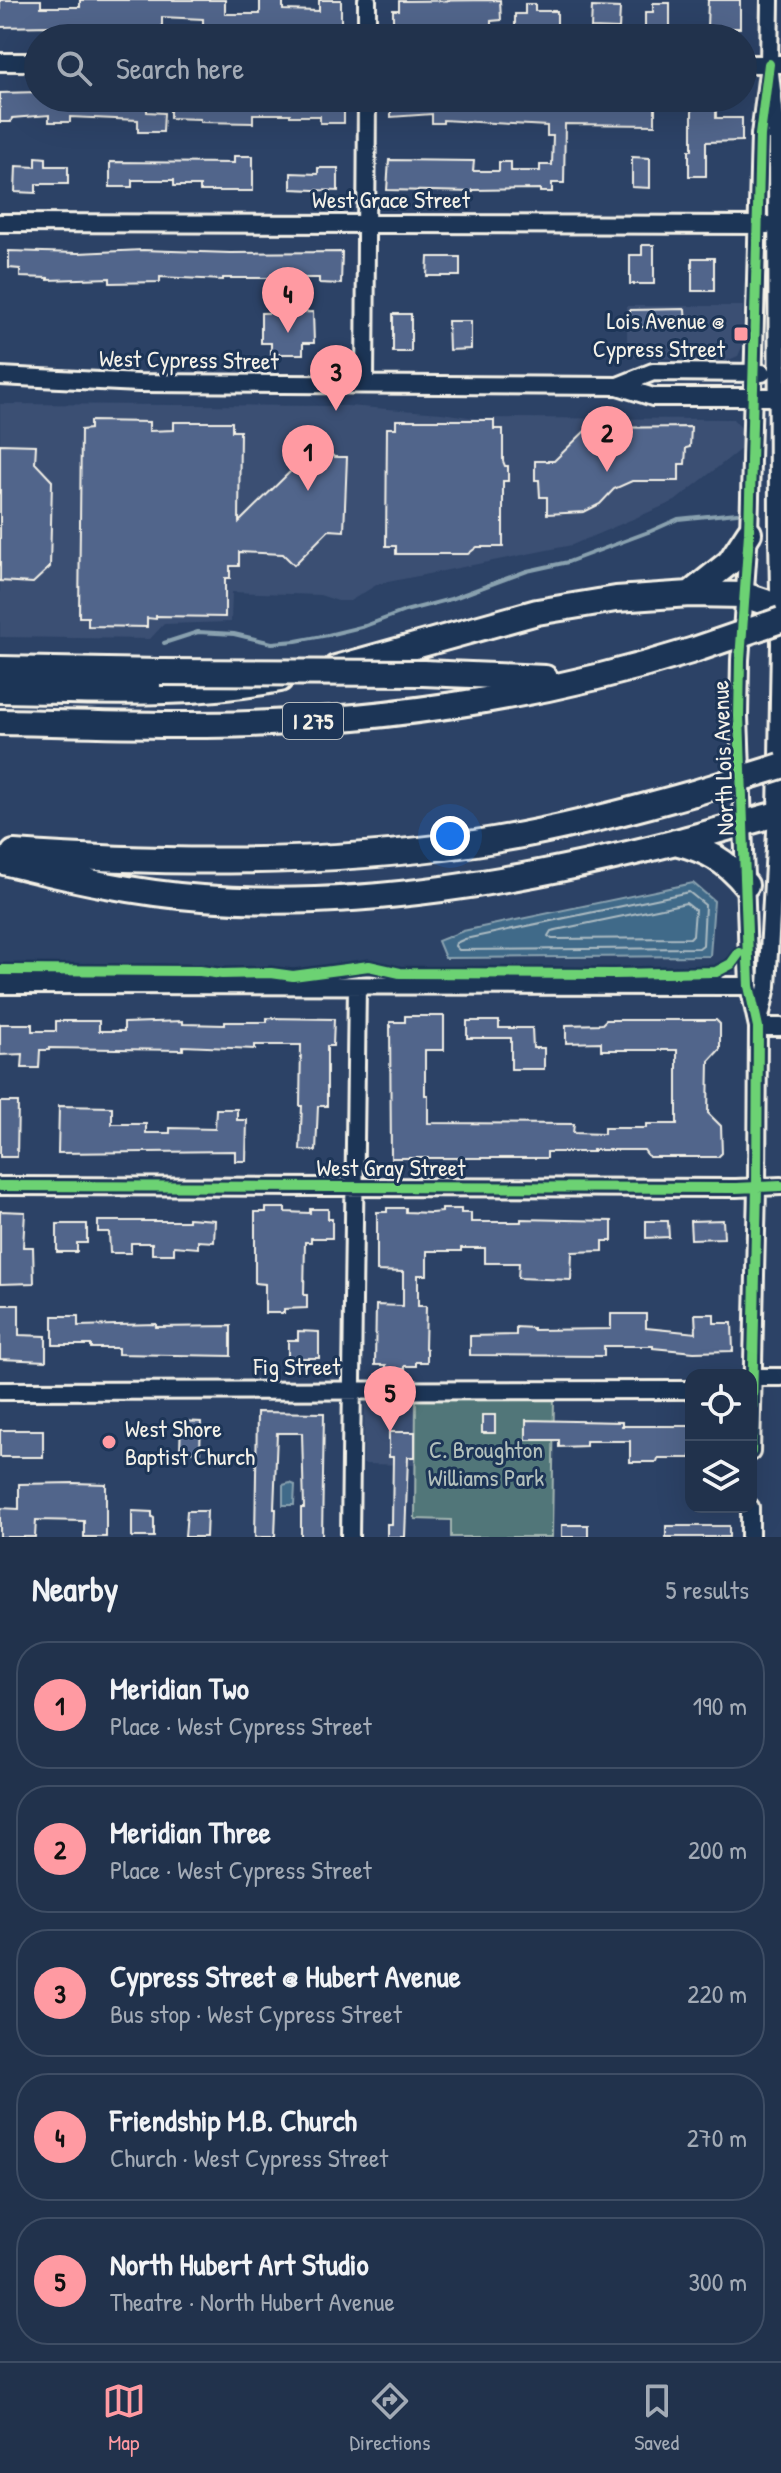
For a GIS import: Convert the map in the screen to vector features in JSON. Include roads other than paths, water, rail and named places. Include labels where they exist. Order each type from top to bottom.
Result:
[{"type":"highway","points":[[690,594],[730,562],[749,533]]},
{"type":"highway","points":[[0,690],[189,690],[244,685],[349,665],[577,604],[690,594],[744,595],[765,602],[780,619]]},
{"type":"highway","name":"I 275","points":[[0,722],[205,725],[349,718],[507,697],[611,674],[694,650],[780,619]]},
{"type":"highway","points":[[0,669],[423,673],[540,679],[611,674]]},
{"type":"highway","points":[[0,852],[193,861],[303,859],[391,853],[477,843],[561,827],[694,793],[781,766]]},
{"type":"highway","points":[[0,861],[109,886],[168,895],[240,900],[312,900],[415,892],[519,875],[675,842],[779,814]]},
{"type":"highway","points":[[675,842],[717,856],[746,885]]},
{"type":"street","points":[[367,0],[367,24]]},
{"type":"street","name":"North Lois Avenue","points":[[752,1369],[758,1027],[767,986],[779,814],[780,225],[770,0]]},
{"type":"street","points":[[0,62],[24,62]]},
{"type":"street","name":"North Lois Avenue","points":[[758,1027],[749,986],[739,702],[749,533],[760,135],[775,64]]},
{"type":"street","points":[[365,384],[367,112]]},
{"type":"street","name":"West Grace Street","points":[[0,223],[780,225]]},
{"type":"street","name":"West Cypress Street","points":[[618,386],[653,372],[780,373]]},
{"type":"street","name":"West Cypress Street","points":[[0,376],[139,383],[618,386],[653,397],[779,397]]},
{"type":"street","points":[[0,985],[749,986]]},
{"type":"street","points":[[350,1537],[357,986]]},
{"type":"street","points":[[758,1027],[781,1027]]},
{"type":"street","name":"West Gray Street","points":[[0,1186],[781,1186]]},
{"type":"street","points":[[757,1384],[781,1377]]},
{"type":"street","name":"Fig Street","points":[[0,1391],[685,1390]]},
{"type":"street","points":[[750,1513],[750,1537]]},
{"type":"water","points":[[693,883],[714,901],[710,956],[445,958],[438,941],[463,931]]},
{"type":"water","points":[[283,1485],[295,1485],[294,1505],[283,1505]]},
{"type":"waterway","points":[[164,643],[198,632],[234,634],[272,643],[328,635],[451,599],[527,571],[568,562],[678,519],[737,513]]},
{"type":"place","name":"Friendship M.B. Church","points":[[288,333]]},
{"type":"place","name":"Lois Avenue @ Cypress Street","points":[[741,334]]},
{"type":"place","name":"Cypress Street @ Hubert Avenue","points":[[336,411]]},
{"type":"place","name":"Meridian Three","points":[[607,472]]},
{"type":"place","name":"Meridian Two","points":[[308,491]]},
{"type":"place","name":"North Hubert Art Studio","points":[[390,1432]]},
{"type":"place","name":"West Shore Baptist Church","points":[[109,1442]]},
{"type":"park label","name":"C. Broughton Williams Park","points":[[486,1463]]}]
